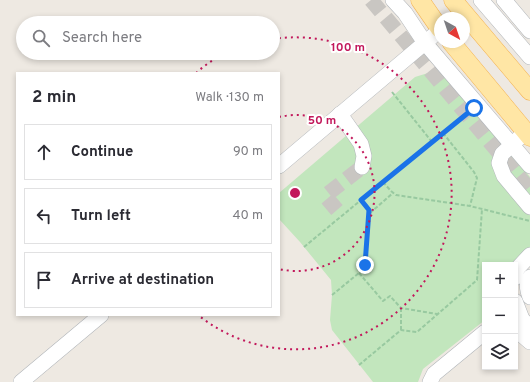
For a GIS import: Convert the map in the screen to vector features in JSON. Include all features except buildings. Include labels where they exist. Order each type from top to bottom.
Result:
[{"type":"main road","points":[[420,0],[434,21]]},
{"type":"main road","points":[[453,0],[530,91]]},
{"type":"main road","points":[[456,48],[528,135]]},
{"type":"street","points":[[393,0],[405,14],[425,43],[530,166]]},
{"type":"street","points":[[504,0],[530,31]]},
{"type":"street","points":[[483,2],[530,57]]},
{"type":"street","points":[[280,165],[434,35]]},
{"type":"street","points":[[340,114],[361,144],[364,156],[362,167]]},
{"type":"street","points":[[528,135],[512,144],[502,154],[499,163],[504,176],[530,207]]},
{"type":"street","points":[[518,269],[530,255]]},
{"type":"street","points":[[530,277],[527,281],[527,290],[530,297]]},
{"type":"street","points":[[518,309],[522,319],[530,327]]},
{"type":"street","points":[[20,382],[99,316]]},
{"type":"street","points":[[518,332],[530,342]]},
{"type":"street","points":[[430,382],[434,374],[483,334]]},
{"type":"path","points":[[392,92],[432,142]]},
{"type":"path","points":[[304,247],[469,112]]},
{"type":"path","points":[[443,133],[474,172],[477,178],[470,206]]},
{"type":"path","points":[[383,182],[396,195],[470,206],[530,221]]},
{"type":"path","points":[[369,214],[393,193]]},
{"type":"path","points":[[332,295],[359,273],[365,265],[369,210],[361,200]]},
{"type":"path","points":[[359,365],[401,330],[417,332],[477,280],[482,209]]},
{"type":"path","points":[[359,273],[384,301],[390,296],[401,308],[437,314]]},
{"type":"path","points":[[401,308],[401,330]]},
{"type":"green space","points":[[428,73],[440,75],[450,80],[530,177],[530,250],[516,262],[482,262],[482,322],[423,369],[418,382],[373,382],[332,330],[330,320],[332,295],[331,280],[280,220],[280,192],[415,77]]},
{"type":"tunnel","points":[[371,0],[530,190]]},
{"type":"tunnel","points":[[337,210],[325,196],[362,167]]},
{"type":"route","points":[[365,265],[369,210],[361,200],[474,108]]}]
